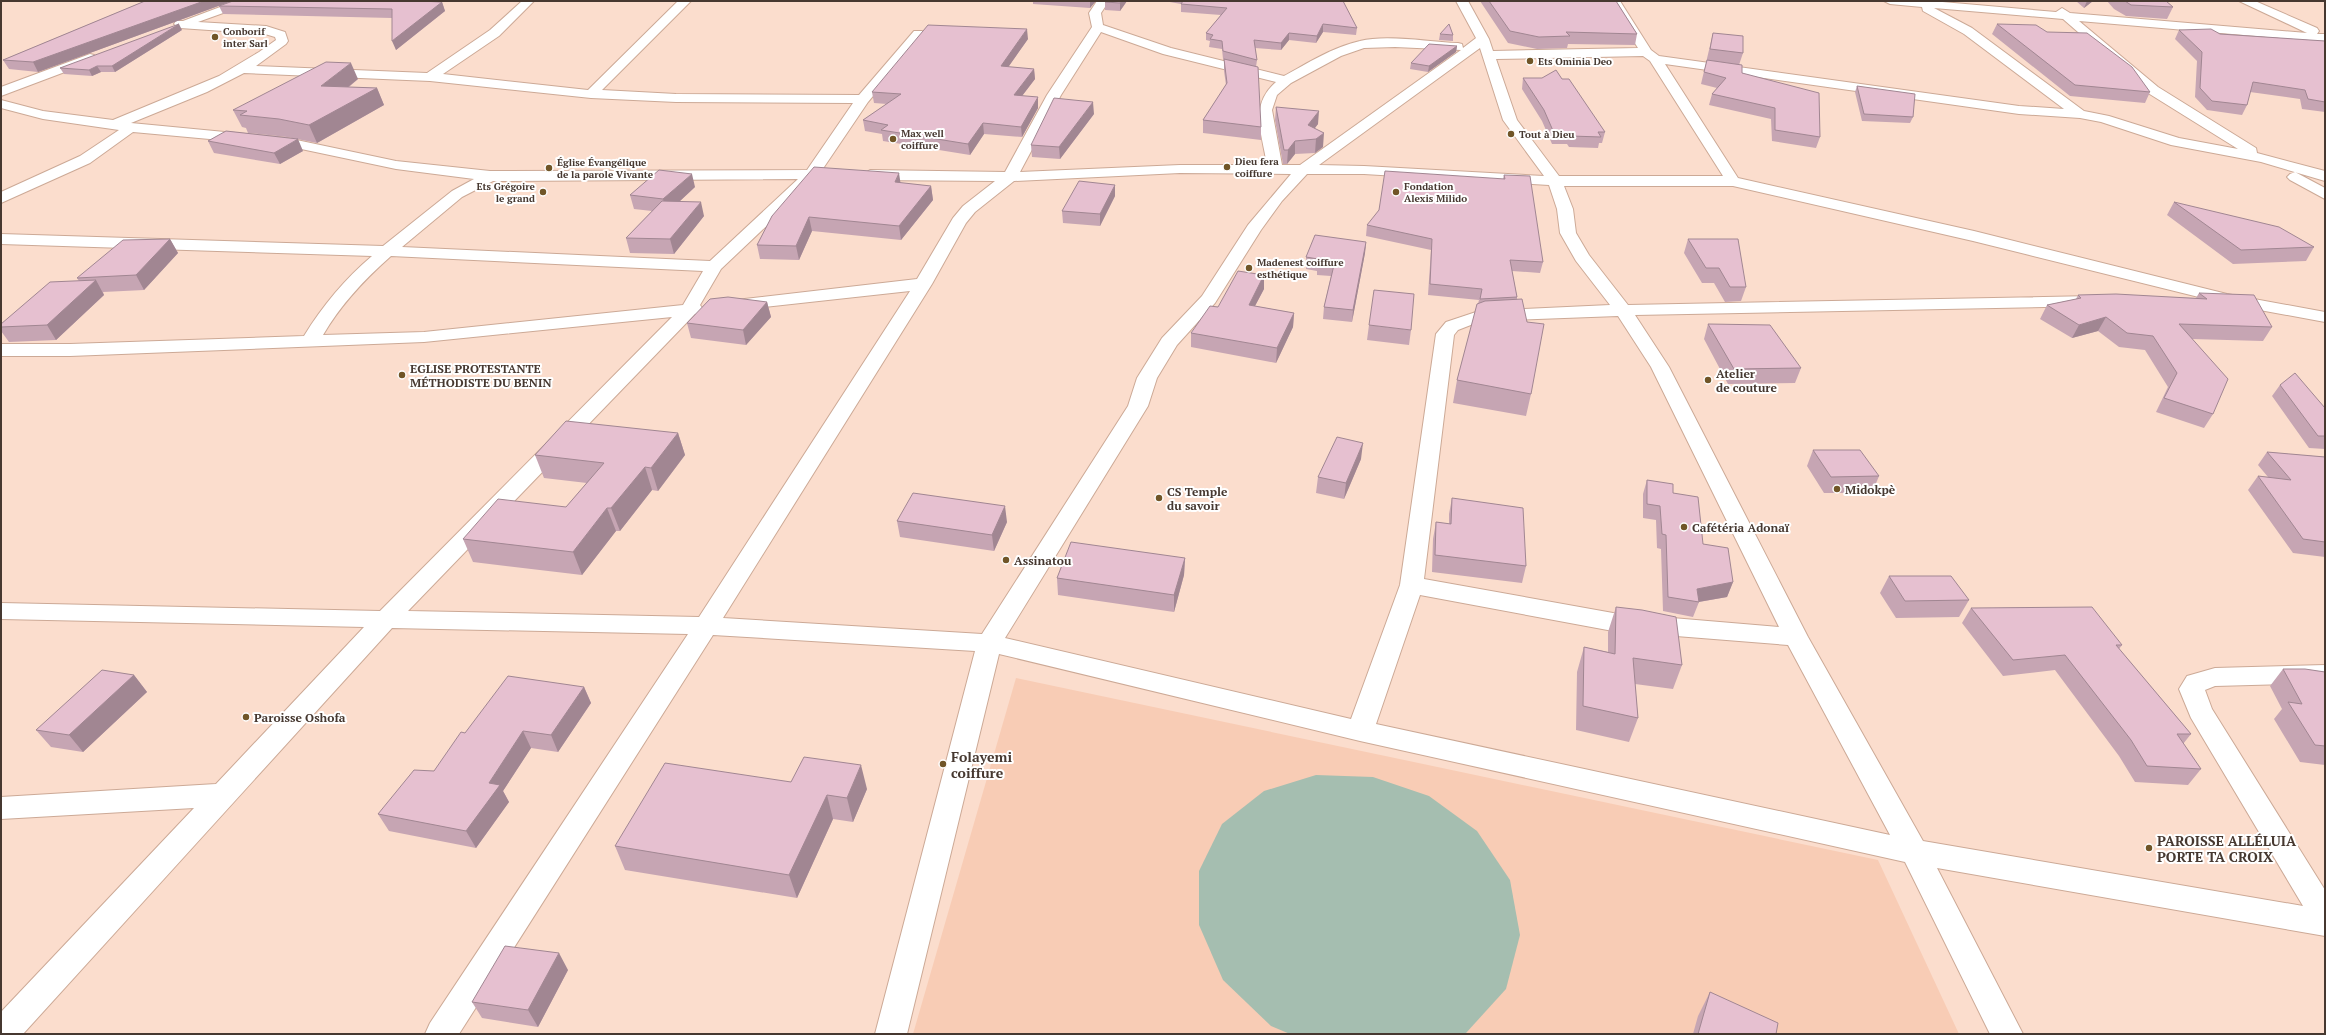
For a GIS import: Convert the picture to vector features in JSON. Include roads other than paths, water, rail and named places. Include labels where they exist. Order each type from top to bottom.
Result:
[{"type":"street","points":[[165,30],[247,1]]},
{"type":"street","points":[[430,77],[508,22],[528,1]]},
{"type":"street","points":[[591,94],[685,1]]},
{"type":"street","points":[[1098,27],[1094,16],[1095,11],[1103,1]]},
{"type":"street","points":[[1462,1],[1510,120],[1555,181],[1565,209],[1568,233],[1582,257],[1623,310],[1660,367],[1796,637],[1914,852],[2006,1034]]},
{"type":"street","points":[[1614,1],[1733,181]]},
{"type":"street","points":[[1890,1],[2064,14],[2325,37]]},
{"type":"street","points":[[2049,1],[2153,90],[2263,158],[2325,194]]},
{"type":"street","points":[[2235,1],[2245,1],[2325,37]]},
{"type":"street","points":[[1915,3],[1968,31],[2080,114]]},
{"type":"street","points":[[1,198],[91,157],[113,144],[123,126],[242,69],[282,41],[281,35],[266,30],[180,24]]},
{"type":"street","points":[[1098,27],[1167,51],[1286,80]]},
{"type":"street","points":[[441,1034],[706,626],[923,284],[959,221],[968,209],[1010,177],[1054,95],[1098,27]]},
{"type":"street","points":[[2,1034],[384,620],[689,310],[714,266],[812,174],[863,99],[918,34]]},
{"type":"street","points":[[1275,170],[1265,110],[1272,93],[1286,80],[1332,55],[1362,44],[1395,43],[1650,55],[2019,110],[2080,114],[2176,142],[2263,158],[2325,176]]},
{"type":"street","points":[[891,1034],[989,643],[1138,406],[1147,378],[1166,347],[1209,299],[1254,228],[1277,198],[1303,170],[1438,74],[1481,47]]},
{"type":"street","points":[[1,92],[105,52]]},
{"type":"street","points":[[242,69],[430,77],[591,94],[676,98],[863,99]]},
{"type":"street","points":[[1,104],[44,115],[123,126],[287,142],[396,165],[490,176],[812,174],[1010,177],[1180,170],[1372,170],[1555,181],[1733,181],[1974,236],[2227,299],[2325,317]]},
{"type":"street","points":[[311,340],[327,313],[355,279],[390,251],[416,226],[457,194],[490,176]]},
{"type":"street","points":[[1,239],[121,244],[390,251],[714,266]]},
{"type":"street","points":[[1,350],[70,350],[424,337],[923,284]]},
{"type":"street","points":[[2163,300],[2227,299]]},
{"type":"street","points":[[1360,731],[1412,586],[1445,334],[1452,326],[1479,316],[1623,310],[2107,301]]},
{"type":"street","points":[[1412,586],[1612,622],[1796,637]]},
{"type":"street","points":[[1,611],[706,626],[989,643],[1360,731],[1914,852],[2325,923]]},
{"type":"street","points":[[2325,674],[2216,676],[2196,683],[2192,689],[2200,711],[2325,916]]},
{"type":"street","points":[[1,808],[223,795]]},
{"type":"place","name":"Conborif inter Sarl","points":[[215,37]]},
{"type":"place","name":"Ets Ominia Deo","points":[[1530,61]]},
{"type":"place","name":"Tout à Dieu","points":[[1511,134]]},
{"type":"place","name":"Max well coiffure","points":[[893,139]]},
{"type":"place","name":"Dieu fera coiffure","points":[[1227,167]]},
{"type":"place","name":"Église Évangélique de la parole Vivante","points":[[549,168]]},
{"type":"place","name":"Ets Grégoire le grand","points":[[543,192]]},
{"type":"place","name":"Fondation Alexis Milido","points":[[1396,192]]},
{"type":"place","name":"Madenest coiffure esthétique","points":[[1249,268]]},
{"type":"place","name":"EGLISE PROTESTANTE MÉTHODISTE DU BENIN","points":[[402,375]]},
{"type":"place","name":"Atelier de couture","points":[[1708,380]]},
{"type":"place","name":"Midokpè","points":[[1837,489]]},
{"type":"place","name":"CS Temple du savoir","points":[[1159,498]]},
{"type":"place","name":"Cafétéria Adonaï","points":[[1684,527]]},
{"type":"place","name":"Assinatou","points":[[1006,560]]},
{"type":"place","name":"Paroisse Oshofa","points":[[246,717]]},
{"type":"place","name":"Folayemi coiffure","points":[[943,764]]},
{"type":"place","name":"PAROISSE ALLÉLUIA PORTE TA CROIX","points":[[2149,848]]}]
